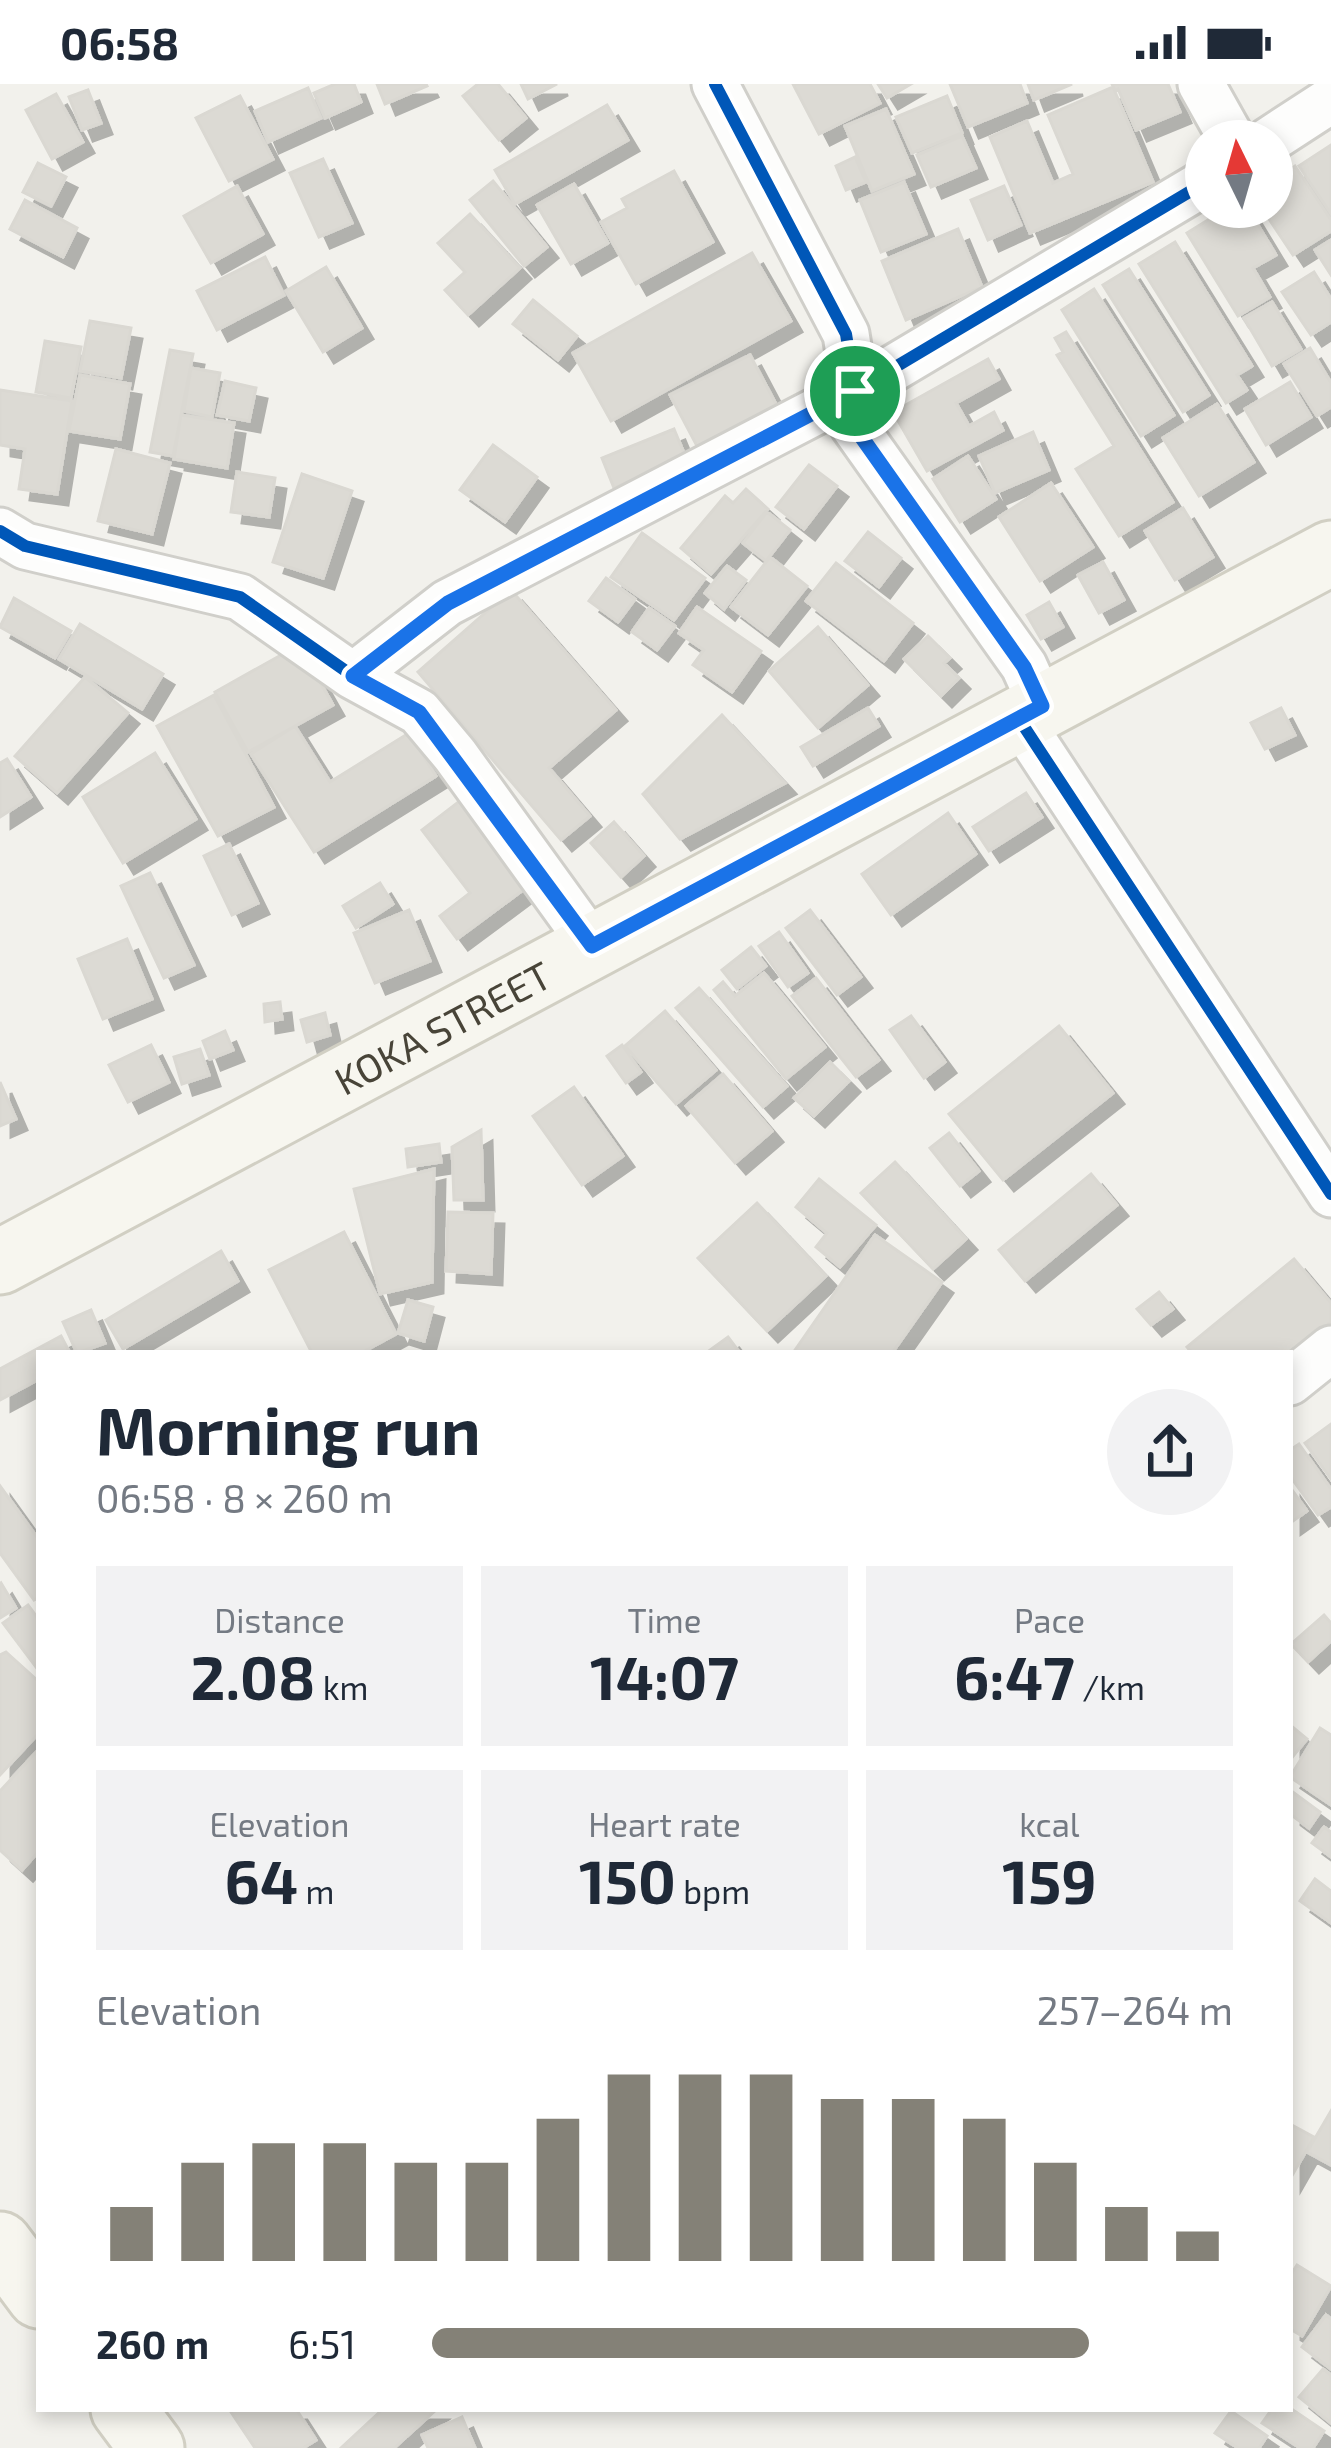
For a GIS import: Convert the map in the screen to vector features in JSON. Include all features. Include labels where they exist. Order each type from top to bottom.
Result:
[{"type":"main road","name":"KOKA STREET","points":[[0,1262],[1331,553]]},
{"type":"main road","points":[[0,2244],[36,2292]]},
{"type":"main road","points":[[125,2412],[152,2448]]},
{"type":"street","points":[[715,84],[846,334],[855,391],[853,425],[1024,667],[1030,712],[1331,1194]]},
{"type":"street","points":[[1202,84],[1221,120]]},
{"type":"street","points":[[1293,125],[1331,100]]},
{"type":"street","points":[[353,676],[448,603],[855,391],[1185,195]]},
{"type":"street","points":[[0,531],[25,546],[240,597],[353,676],[419,712],[592,946]]},
{"type":"street","points":[[1293,1380],[1331,1349]]},
{"type":"building","points":[[335,84],[354,84],[361,102],[325,118],[314,93]]},
{"type":"building","points":[[377,84],[426,84],[427,86],[385,104]]},
{"type":"building","points":[[478,84],[498,84],[526,118],[499,140],[463,96]]},
{"type":"building","points":[[521,84],[557,84],[528,99]]},
{"type":"building","points":[[793,84],[870,84],[880,103],[819,134]]},
{"type":"building","points":[[878,84],[911,84],[887,98]]},
{"type":"building","points":[[950,84],[1020,84],[1027,103],[968,127]]},
{"type":"building","points":[[1028,84],[1072,84],[1034,100]]},
{"type":"building","points":[[1112,84],[1168,84],[1180,112],[1136,130]]},
{"type":"building","points":[[1113,87],[1153,182],[1030,233],[990,137],[1027,121],[1053,183],[1073,174],[1048,115]]},
{"type":"building","points":[[308,88],[321,118],[268,142],[255,111]]},
{"type":"building","points":[[88,90],[101,123],[82,130],[69,97]]},
{"type":"building","points":[[56,94],[83,142],[52,159],[26,110]]},
{"type":"building","points":[[240,96],[273,159],[229,181],[196,118]]},
{"type":"building","points":[[947,96],[962,133],[912,153],[896,117]]},
{"type":"building","points":[[607,105],[628,140],[515,204],[495,170]]},
{"type":"building","points":[[886,109],[914,174],[872,191],[845,126]]},
{"type":"building","points":[[962,136],[976,168],[931,187],[917,155]]},
{"type":"building","points":[[1331,145],[1331,214],[1299,166]]},
{"type":"building","points":[[855,157],[866,182],[846,190],[836,166]]},
{"type":"building","points":[[323,159],[352,223],[319,237],[290,173]]},
{"type":"building","points":[[38,163],[66,177],[51,206],[23,192]]},
{"type":"building","points":[[1293,167],[1331,220],[1331,231],[1293,255],[1275,228],[1293,228]]},
{"type":"building","points":[[674,171],[713,242],[636,284],[601,222],[627,208],[622,199]]},
{"type":"building","points":[[493,181],[547,247],[524,266],[470,200]]},
{"type":"building","points":[[904,182],[926,234],[881,252],[860,200]]},
{"type":"building","points":[[574,184],[608,243],[571,264],[537,205]]},
{"type":"building","points":[[237,186],[263,234],[211,263],[184,216]]},
{"type":"building","points":[[1004,186],[1021,225],[988,240],[971,200]]},
{"type":"building","points":[[25,200],[77,228],[63,257],[10,229]]},
{"type":"building","points":[[470,214],[520,268],[468,315],[445,290],[465,272],[438,243]]},
{"type":"building","points":[[1195,228],[1260,228],[1276,255],[1253,268],[1270,297],[1238,316],[1187,233]]},
{"type":"building","points":[[958,229],[982,287],[906,320],[882,261]]},
{"type":"building","points":[[1331,240],[1331,275],[1315,250]]},
{"type":"building","points":[[1175,242],[1252,366],[1237,375],[1247,390],[1226,403],[1139,264]]},
{"type":"building","points":[[752,253],[791,321],[611,421],[573,353]]},
{"type":"building","points":[[265,257],[284,295],[217,330],[197,291]]},
{"type":"building","points":[[326,267],[362,328],[323,352],[286,291]]},
{"type":"building","points":[[1129,269],[1209,395],[1183,412],[1103,285]]},
{"type":"building","points":[[1314,272],[1331,299],[1331,322],[1311,335],[1282,292]]},
{"type":"building","points":[[1094,289],[1174,415],[1141,436],[1062,310]]},
{"type":"building","points":[[533,300],[577,336],[558,360],[513,324]]},
{"type":"building","points":[[1272,302],[1301,349],[1272,366],[1244,318]]},
{"type":"building","points":[[90,321],[131,328],[121,378],[80,371]]},
{"type":"building","points":[[1066,332],[1173,502],[1119,536],[1076,469],[1114,446],[1057,355],[1063,352],[1055,338]]},
{"type":"building","points":[[45,341],[81,347],[71,398],[36,392]]},
{"type":"building","points":[[1310,348],[1331,383],[1331,407],[1317,416],[1284,364]]},
{"type":"building","points":[[170,350],[193,354],[173,456],[150,452]]},
{"type":"building","points":[[750,355],[777,406],[697,446],[670,395]]},
{"type":"building","points":[[988,359],[999,379],[956,403],[969,426],[994,412],[1003,430],[927,471],[893,412]]},
{"type":"building","points":[[191,368],[220,373],[212,417],[184,411]]},
{"type":"building","points":[[80,375],[130,384],[120,439],[69,431]]},
{"type":"building","points":[[225,381],[256,388],[249,421],[217,415]]},
{"type":"building","points":[[1290,382],[1311,417],[1266,445],[1245,409]]},
{"type":"building","points":[[0,390],[72,401],[57,494],[19,489],[25,449],[0,445]]},
{"type":"building","points":[[1217,404],[1254,462],[1199,496],[1163,438]]},
{"type":"building","points":[[181,415],[234,423],[227,468],[174,459]]},
{"type":"building","points":[[674,429],[686,458],[614,488],[602,458]]},
{"type":"building","points":[[1033,432],[1049,470],[995,493],[979,456]]},
{"type":"building","points":[[493,445],[537,477],[505,522],[460,490]]},
{"type":"building","points":[[116,449],[170,463],[152,534],[98,521]]},
{"type":"building","points":[[968,456],[996,499],[960,522],[933,479]]},
{"type":"building","points":[[809,465],[837,486],[804,529],[776,507]]},
{"type":"building","points":[[237,472],[275,478],[269,517],[231,512]]},
{"type":"building","points":[[302,474],[352,491],[323,578],[273,562]]},
{"type":"building","points":[[1051,483],[1093,547],[1040,581],[999,517]]},
{"type":"building","points":[[746,489],[768,509],[711,574],[681,548],[725,496],[733,503]]},
{"type":"building","points":[[1183,508],[1213,557],[1175,580],[1145,531]]},
{"type":"building","points":[[767,512],[790,530],[766,561],[743,543]]},
{"type":"building","points":[[868,532],[901,558],[879,587],[845,561]]},
{"type":"building","points":[[642,533],[705,578],[674,620],[611,577]]},
{"type":"building","points":[[770,557],[807,586],[768,635],[731,607]]},
{"type":"building","points":[[1103,562],[1124,600],[1099,613],[1078,575]]},
{"type":"building","points":[[836,563],[913,623],[884,661],[806,601]]},
{"type":"building","points":[[727,566],[746,580],[724,609],[705,593]]},
{"type":"building","points":[[606,578],[635,599],[618,622],[589,601]]},
{"type":"building","points":[[511,590],[616,710],[549,768],[590,816],[561,840],[418,672]]},
{"type":"building","points":[[14,598],[71,631],[55,658],[0,627]]},
{"type":"building","points":[[1049,602],[1063,627],[1041,639],[1027,615]]},
{"type":"building","points":[[697,607],[761,651],[732,692],[693,665],[704,650],[679,633]]},
{"type":"building","points":[[649,608],[675,626],[657,650],[632,632]]},
{"type":"building","points":[[80,624],[163,674],[142,709],[59,659]]},
{"type":"building","points":[[818,627],[868,685],[818,728],[769,671]]},
{"type":"building","points":[[928,636],[950,658],[944,663],[959,678],[941,696],[904,659]]},
{"type":"building","points":[[299,645],[333,705],[248,752],[215,692]]},
{"type":"building","points":[[85,677],[128,713],[57,793],[15,756]]},
{"type":"building","points":[[214,695],[274,807],[218,836],[157,726]]},
{"type":"building","points":[[868,708],[879,726],[813,766],[801,747]]},
{"type":"building","points":[[1281,708],[1295,735],[1265,749],[1251,723]]},
{"type":"building","points":[[722,715],[785,783],[680,839],[643,794]]},
{"type":"building","points":[[295,726],[330,782],[409,733],[436,776],[314,852],[251,754]]},
{"type":"building","points":[[155,753],[196,819],[123,863],[83,797]]},
{"type":"building","points":[[7,759],[31,797],[0,817],[0,763]]},
{"type":"building","points":[[1026,793],[1042,817],[989,851],[973,827]]},
{"type":"building","points":[[461,800],[527,887],[457,939],[440,916],[470,893],[422,830]]},
{"type":"building","points":[[948,813],[976,854],[891,915],[862,874]]},
{"type":"building","points":[[614,822],[644,856],[621,877],[591,843]]},
{"type":"building","points":[[229,844],[258,903],[232,915],[204,856]]},
{"type":"building","points":[[150,873],[194,965],[164,978],[121,886]]},
{"type":"building","points":[[380,883],[393,904],[356,928],[343,906]]},
{"type":"building","points":[[409,910],[430,961],[375,983],[354,933]]},
{"type":"building","points":[[810,910],[861,977],[837,995],[786,928]]},
{"type":"building","points":[[779,932],[808,973],[788,987],[759,946]]},
{"type":"building","points":[[127,939],[152,999],[103,1019],[78,959]]},
{"type":"building","points":[[751,947],[766,966],[737,989],[722,970]]},
{"type":"building","points":[[764,973],[825,1047],[786,1079],[714,990],[723,982],[735,996]]},
{"type":"building","points":[[816,978],[879,1060],[856,1077],[792,996]]},
{"type":"building","points":[[699,988],[787,1086],[763,1107],[676,1008]]},
{"type":"building","points":[[280,1002],[282,1019],[265,1022],[264,1004]]},
{"type":"building","points":[[665,1011],[716,1070],[676,1104],[625,1046]]},
{"type":"building","points":[[325,1013],[330,1035],[307,1042],[301,1020]]},
{"type":"building","points":[[911,1016],[945,1062],[924,1078],[890,1030]]},
{"type":"building","points":[[1059,1026],[1113,1093],[1003,1180],[949,1114]]},
{"type":"building","points":[[225,1031],[233,1050],[210,1059],[203,1041]]},
{"type":"building","points":[[151,1045],[169,1082],[128,1102],[109,1065]]},
{"type":"building","points":[[622,1045],[641,1072],[626,1083],[607,1056]]},
{"type":"building","points":[[200,1049],[209,1075],[182,1084],[174,1057]]},
{"type":"building","points":[[830,1062],[849,1081],[814,1116],[794,1098]]},
{"type":"building","points":[[723,1074],[772,1131],[735,1163],[686,1106]]},
{"type":"building","points":[[0,1082],[16,1119],[0,1126]]},
{"type":"building","points":[[574,1087],[623,1156],[582,1185],[533,1116]]},
{"type":"building","points":[[481,1130],[483,1200],[454,1200],[452,1147]]},
{"type":"building","points":[[949,1133],[979,1171],[960,1186],[930,1148]]},
{"type":"building","points":[[439,1144],[441,1162],[408,1167],[406,1149]]},
{"type":"building","points":[[895,1162],[966,1239],[933,1269],[861,1193]]},
{"type":"building","points":[[434,1169],[432,1282],[380,1294],[354,1189]]},
{"type":"building","points":[[1091,1174],[1117,1205],[1025,1281],[999,1250]]},
{"type":"building","points":[[819,1179],[876,1225],[840,1267],[816,1247],[827,1233],[796,1207]]},
{"type":"building","points":[[757,1203],[826,1276],[767,1331],[698,1258]]},
{"type":"building","points":[[448,1212],[493,1213],[491,1274],[446,1271]]},
{"type":"building","points":[[344,1232],[396,1334],[367,1350],[310,1350],[269,1270]]},
{"type":"building","points":[[875,1235],[942,1282],[894,1350],[795,1350]]},
{"type":"building","points":[[221,1251],[238,1281],[123,1349],[106,1320]]},
{"type":"building","points":[[1294,1259],[1331,1303],[1331,1322],[1293,1354],[1187,1347]]},
{"type":"building","points":[[1159,1292],[1173,1309],[1151,1325],[1137,1309]]},
{"type":"building","points":[[408,1300],[433,1307],[424,1341],[398,1333]]},
{"type":"building","points":[[91,1310],[105,1343],[76,1350],[63,1322]]},
{"type":"building","points":[[61,1336],[68,1350],[36,1350],[36,1381],[0,1400],[0,1369]]},
{"type":"building","points":[[728,1337],[738,1350],[710,1350]]},
{"type":"building","points":[[1331,1424],[1331,1479],[1305,1443]]},
{"type":"building","points":[[1299,1444],[1331,1489],[1331,1507],[1318,1515],[1293,1480],[1293,1448]]},
{"type":"building","points":[[0,1486],[36,1536],[36,1599],[0,1553]]},
{"type":"building","points":[[1293,1491],[1307,1511],[1293,1521]]},
{"type":"building","points":[[0,1584],[16,1608],[0,1618]]},
{"type":"building","points":[[28,1605],[36,1616],[36,1667],[3,1623]]},
{"type":"building","points":[[1324,1615],[1331,1623],[1331,1641],[1308,1662],[1293,1642]]},
{"type":"building","points":[[6,1652],[36,1679],[36,1736],[0,1775],[0,1655]]},
{"type":"building","points":[[1293,1727],[1307,1739],[1293,1756]]},
{"type":"building","points":[[1320,1728],[1331,1735],[1331,1805],[1293,1779]]},
{"type":"building","points":[[36,1752],[36,1854],[22,1870],[0,1850],[0,1791]]},
{"type":"building","points":[[1293,1792],[1320,1812],[1309,1828],[1293,1816]]},
{"type":"building","points":[[1324,1827],[1331,1832],[1331,1857],[1312,1843]]},
{"type":"building","points":[[1315,1879],[1331,1891],[1331,1923],[1300,1901]]},
{"type":"building","points":[[1331,2111],[1331,2165],[1307,2152]]},
{"type":"building","points":[[1293,2126],[1314,2137],[1293,2174]]},
{"type":"building","points":[[1297,2265],[1331,2286],[1302,2336],[1293,2331],[1293,2271]]},
{"type":"building","points":[[1326,2315],[1331,2319],[1331,2369],[1302,2347]]},
{"type":"building","points":[[1323,2369],[1331,2375],[1331,2423],[1299,2397]]},
{"type":"building","points":[[1293,2410],[1324,2431],[1313,2448],[1300,2448],[1262,2423],[1270,2412]]},
{"type":"building","points":[[231,2412],[298,2412],[316,2440],[303,2448],[255,2448]]},
{"type":"building","points":[[380,2412],[434,2412],[394,2448],[341,2448]]},
{"type":"building","points":[[1232,2412],[1267,2436],[1259,2448],[1238,2448],[1215,2433]]},
{"type":"building","points":[[462,2417],[475,2448],[428,2448],[422,2435]]},
{"type":"cycle path","points":[[715,84],[846,334],[855,391],[853,425],[1024,666],[1042,706]]},
{"type":"cycle path","points":[[0,531],[25,546],[240,597],[353,676],[447,603],[855,391],[1185,195]]},
{"type":"cycle path","points":[[1019,719],[1331,1194]]},
{"type":"route","points":[[855,391],[853,425],[1024,667],[1042,706],[592,946],[419,712],[353,676],[448,603],[855,391]]}]
